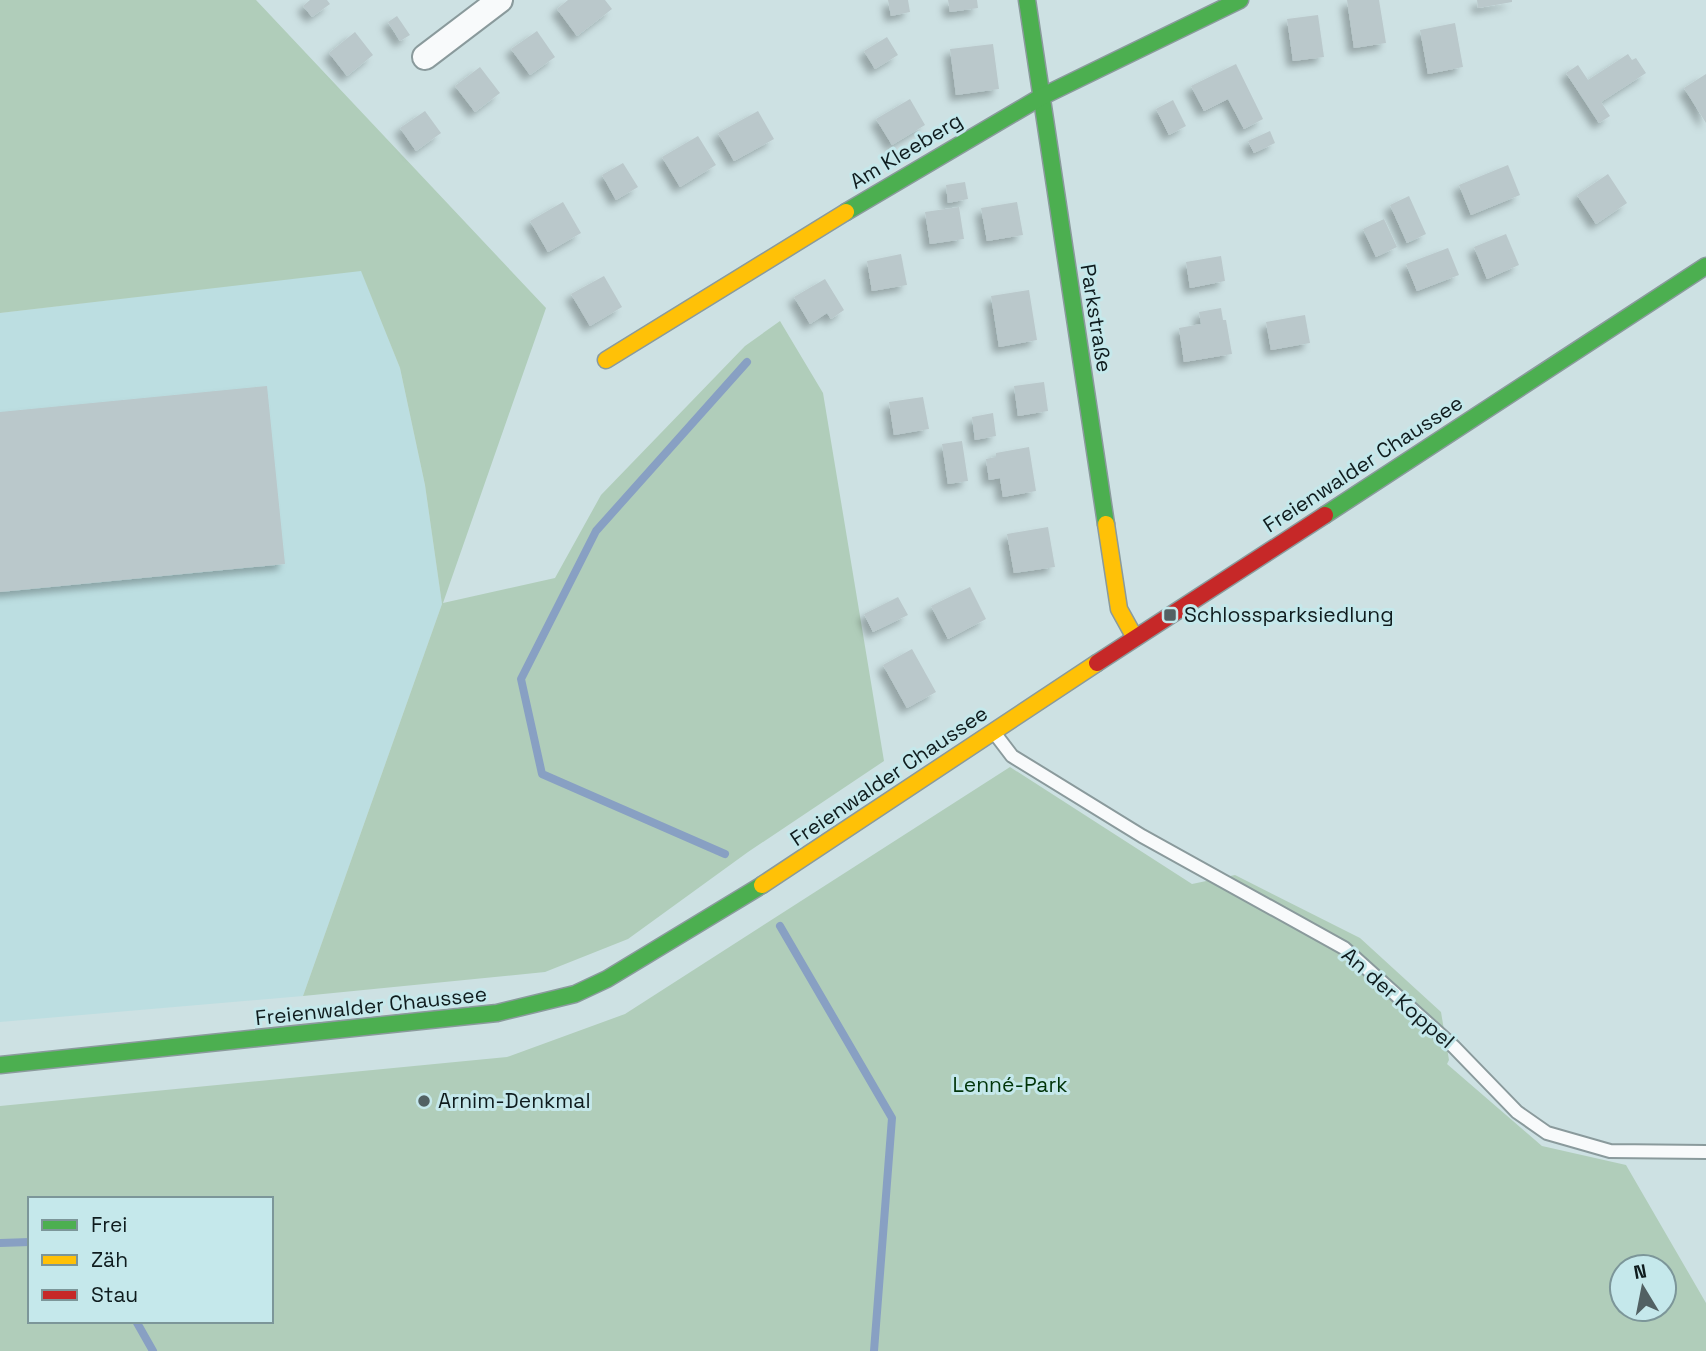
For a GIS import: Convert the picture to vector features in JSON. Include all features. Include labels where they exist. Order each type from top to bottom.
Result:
[{"type":"main road","name":"Parkstraße","points":[[1027,0],[1119,612],[1135,638]]},
{"type":"main road","name":"Am Kleeberg","points":[[606,360],[916,169],[1041,97],[1240,0]]},
{"type":"main road","name":"Freienwalder Chaussee","points":[[0,1065],[497,1013],[575,993],[607,979],[767,882],[993,731],[1706,266]]},
{"type":"street","points":[[425,57],[500,0]]},
{"type":"lane","name":"An der Koppel","points":[[993,731],[1012,756],[1142,836],[1344,948],[1454,1047],[1517,1112],[1547,1133],[1610,1151],[1706,1152]]},
{"type":"shaded area","points":[[361,270],[400,368],[425,485],[442,604],[303,996],[0,1022],[0,313]]},
{"type":"green space","points":[[0,0],[256,0],[546,308],[443,603],[555,578],[601,495],[745,346],[780,321],[823,393],[884,761],[748,852],[628,939],[545,972],[303,996],[442,604],[425,485],[400,368],[361,271],[0,313]]},
{"type":"green space","name":"Lenné-Park","points":[[1010,767],[1192,884],[1235,875],[1360,938],[1441,1012],[1449,1060],[1447,1064],[1542,1146],[1626,1165],[1677,1253],[1608,1253],[1608,1323],[1678,1323],[1678,1255],[1706,1303],[1706,1351],[0,1351],[0,1106],[507,1057],[625,1014]]},
{"type":"building","points":[[310,0],[327,0],[330,4],[312,17],[303,6]]},
{"type":"building","points":[[568,0],[605,0],[612,9],[577,36],[557,9]]},
{"type":"building","points":[[888,0],[908,0],[910,12],[891,16]]},
{"type":"building","points":[[948,0],[977,0],[978,8],[950,12]]},
{"type":"building","points":[[1347,0],[1379,0],[1386,43],[1354,48]]},
{"type":"building","points":[[1477,0],[1512,0],[1512,2],[1478,8]]},
{"type":"building","points":[[1318,15],[1324,57],[1293,61],[1287,19]]},
{"type":"building","points":[[397,16],[410,35],[400,41],[388,22]]},
{"type":"building","points":[[1455,23],[1463,67],[1428,74],[1420,30]]},
{"type":"building","points":[[537,31],[555,57],[530,75],[511,49]]},
{"type":"building","points":[[355,32],[373,55],[347,76],[329,53]]},
{"type":"building","points":[[887,37],[898,55],[875,69],[864,51]]},
{"type":"building","points":[[993,44],[999,89],[956,95],[950,49]]},
{"type":"building","points":[[1628,54],[1632,60],[1636,58],[1646,73],[1601,102],[1610,116],[1599,123],[1566,73],[1578,65],[1588,80]]},
{"type":"building","points":[[1236,64],[1263,119],[1244,129],[1228,99],[1204,111],[1191,86]]},
{"type":"building","points":[[480,67],[500,93],[475,112],[455,86]]},
{"type":"building","points":[[1706,74],[1706,123],[1684,88]]},
{"type":"building","points":[[910,99],[925,125],[892,145],[876,119]]},
{"type":"building","points":[[1173,100],[1186,126],[1169,135],[1156,109]]},
{"type":"building","points":[[425,111],[441,133],[416,151],[400,128]]},
{"type":"building","points":[[758,111],[774,139],[734,161],[718,133]]},
{"type":"building","points":[[1270,131],[1275,143],[1254,153],[1248,141]]},
{"type":"building","points":[[698,136],[716,165],[680,187],[662,157]]},
{"type":"building","points":[[623,163],[638,187],[616,200],[602,175]]},
{"type":"building","points":[[1508,165],[1520,195],[1471,215],[1459,185]]},
{"type":"building","points":[[1608,174],[1627,203],[1596,224],[1577,195]]},
{"type":"building","points":[[965,182],[968,199],[948,203],[946,185]]},
{"type":"building","points":[[1409,196],[1426,234],[1407,243],[1390,205]]},
{"type":"building","points":[[563,202],[581,233],[548,252],[530,221]]},
{"type":"building","points":[[1017,202],[1023,235],[987,241],[981,208]]},
{"type":"building","points":[[959,207],[964,239],[930,244],[925,212]]},
{"type":"building","points":[[1384,219],[1397,247],[1376,257],[1363,229]]},
{"type":"building","points":[[1506,234],[1519,265],[1487,279],[1474,247]]},
{"type":"building","points":[[1448,248],[1459,275],[1417,291],[1406,264]]},
{"type":"building","points":[[901,254],[907,285],[872,291],[867,261]]},
{"type":"building","points":[[1221,256],[1225,281],[1190,288],[1186,262]]},
{"type":"building","points":[[604,276],[622,307],[590,326],[571,294]]},
{"type":"building","points":[[825,279],[844,310],[831,319],[827,313],[810,324],[794,297]]},
{"type":"building","points":[[1029,290],[1037,340],[999,347],[991,296]]},
{"type":"building","points":[[1221,308],[1232,354],[1184,362],[1179,328],[1201,324],[1199,312]]},
{"type":"building","points":[[1305,315],[1310,343],[1271,350],[1266,322]]},
{"type":"building","points":[[1044,382],[1048,411],[1018,416],[1014,386]]},
{"type":"building","points":[[267,386],[285,564],[0,592],[0,412]]},
{"type":"building","points":[[923,397],[929,429],[894,435],[889,402]]},
{"type":"building","points":[[993,413],[996,436],[975,440],[972,417]]},
{"type":"building","points":[[962,441],[968,481],[948,484],[942,444]]},
{"type":"building","points":[[1029,447],[1036,491],[1003,497],[1000,478],[989,480],[986,459],[996,457],[996,453]]},
{"type":"building","points":[[1048,527],[1055,567],[1014,573],[1007,534]]},
{"type":"building","points":[[970,587],[986,619],[948,639],[931,606]]},
{"type":"building","points":[[898,597],[908,615],[873,632],[864,614]]},
{"type":"building","points":[[912,649],[936,692],[907,708],[883,665]]},
{"type":"waterway","points":[[725,854],[542,774],[521,679],[596,531],[747,362]]},
{"type":"waterway","points":[[780,926],[892,1118],[874,1351]]},
{"type":"waterway","points":[[0,1243],[28,1242]]},
{"type":"waterway","points":[[137,1323],[153,1351]]},
{"type":"traffic: fast","points":[[1027,0],[1106,524]]},
{"type":"traffic: fast","points":[[846,212],[1041,97],[1240,0]]},
{"type":"traffic: fast","points":[[1325,515],[1706,266]]},
{"type":"traffic: fast","points":[[0,1065],[497,1013],[575,994],[607,979],[762,885]]},
{"type":"traffic: slow","points":[[606,360],[846,212]]},
{"type":"traffic: slow","points":[[1106,524],[1119,609],[1135,638]]},
{"type":"traffic: slow","points":[[762,885],[1097,663]]},
{"type":"traffic: jam","points":[[1097,663],[1325,515]]},
{"type":"place","name":"Schlossparksiedlung","points":[[1170,615]]},
{"type":"place","name":"Arnim-Denkmal","points":[[424,1101]]}]
